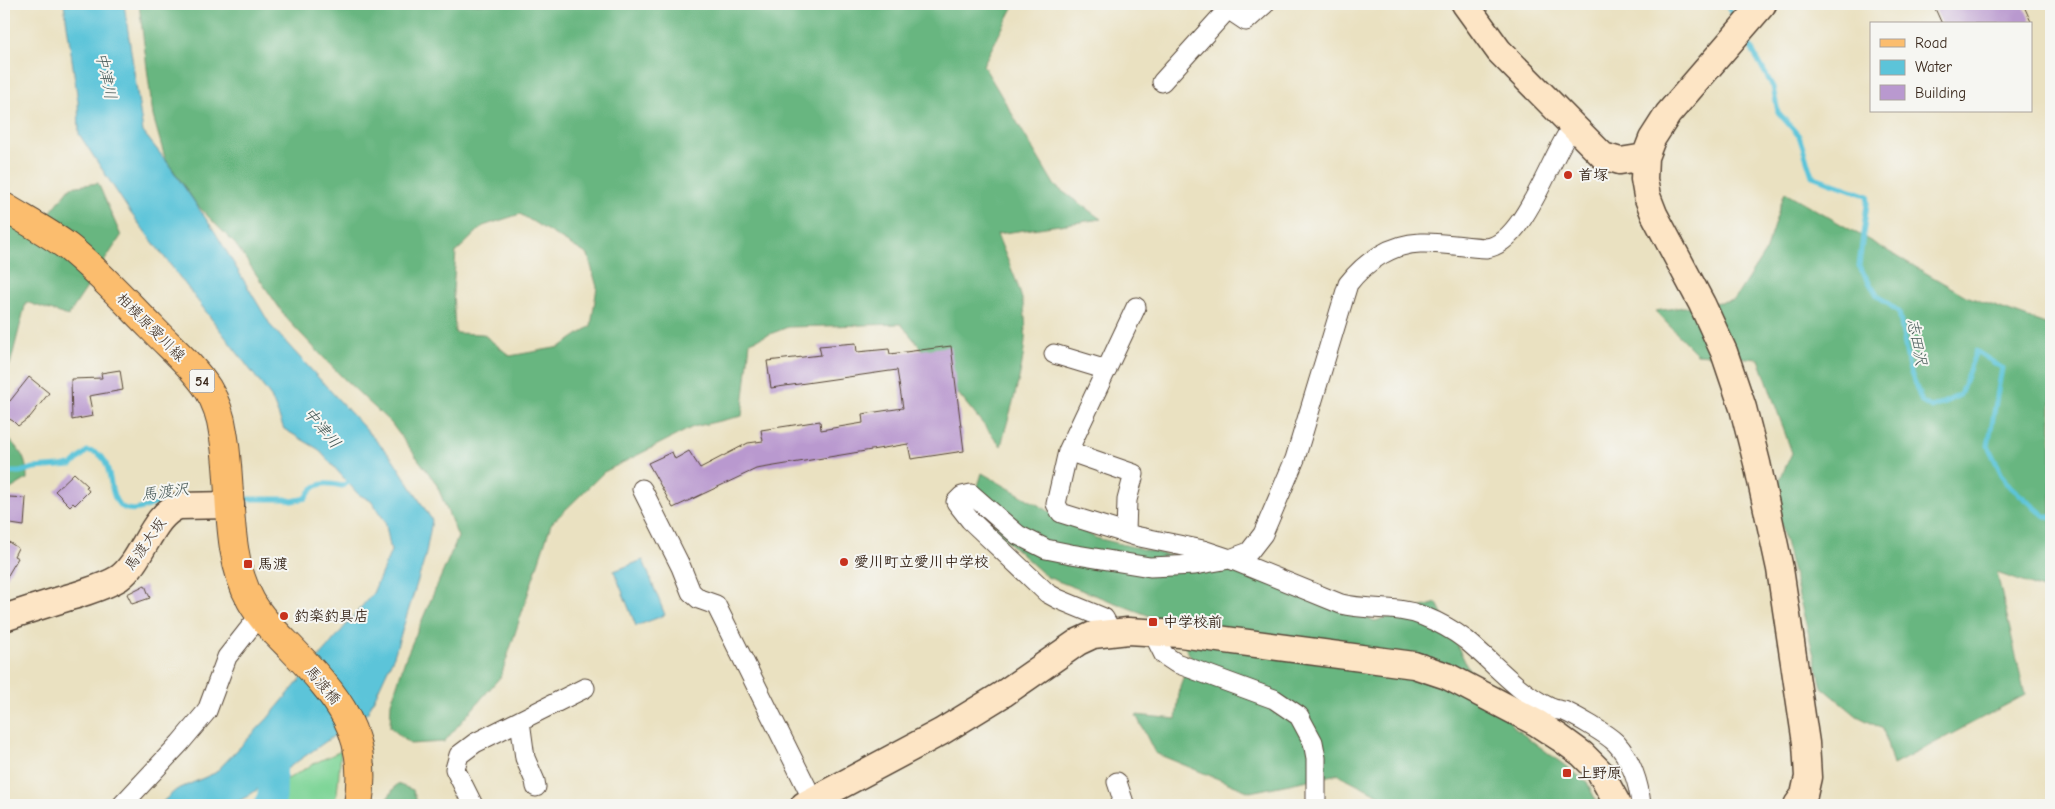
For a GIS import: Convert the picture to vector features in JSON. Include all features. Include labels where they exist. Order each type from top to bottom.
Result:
[{"type":"main road","name":"相模原愛川線","points":[[4,207],[67,247],[88,265],[202,381],[216,405],[223,431],[233,542],[237,563],[248,594],[267,623]]},
{"type":"main road","name":"馬渡橋","points":[[267,623],[331,692],[348,717],[358,748],[361,776],[358,805]]},
{"type":"street","points":[[1162,82],[1228,9],[1246,20],[1265,4]]},
{"type":"street","points":[[1465,4],[1499,51],[1572,127],[1603,156],[1620,161],[1645,157]]},
{"type":"street","points":[[1751,15],[1668,114],[1652,139],[1645,157],[1644,179],[1647,196],[1654,214],[1702,304],[1724,352],[1743,408],[1757,463],[1780,569],[1806,744],[1808,777],[1804,795],[1797,805]]},
{"type":"street","points":[[1112,632],[1104,618],[1058,600],[1039,586],[965,514],[956,502],[958,498],[971,494],[1018,535],[1037,545],[1054,550],[1150,567],[1195,565],[1230,559],[1249,552],[1263,534],[1295,459],[1348,284],[1381,255],[1412,244],[1495,247],[1502,242],[1533,202],[1562,140],[1572,127]]},
{"type":"street","points":[[1136,307],[1068,451],[1056,504],[1061,513],[1126,533],[1203,550],[1341,604],[1356,607],[1397,608],[1420,615],[1452,630],[1537,701],[1564,712],[1613,740],[1629,762],[1638,788],[1641,805]]},
{"type":"street","points":[[1054,354],[1107,370]]},
{"type":"street","points":[[1068,451],[1134,474],[1127,500],[1126,533]]},
{"type":"street","points":[[642,489],[681,567],[691,592],[699,599],[716,606],[808,802],[941,732],[1003,694],[1078,642],[1093,635],[1112,632],[1152,632],[1414,665],[1447,676],[1536,723],[1582,754],[1600,772],[1618,805]]},
{"type":"street","name":"馬渡大坂","points":[[4,618],[96,588],[120,577],[132,566],[161,520],[172,508],[179,506],[231,505]]},
{"type":"street","points":[[122,805],[201,719],[215,692],[227,657],[267,623]]},
{"type":"street","points":[[1152,632],[1164,655],[1176,664],[1274,698],[1299,716],[1312,742],[1316,758],[1316,805]]},
{"type":"street","points":[[473,805],[455,769],[459,755],[475,743],[585,688]]},
{"type":"street","points":[[520,721],[525,758],[536,788]]},
{"type":"street","points":[[1118,782],[1123,804]]},
{"type":"green space","points":[[139,4],[1015,4],[983,65],[1055,186],[1101,219],[997,234],[1020,291],[1025,316],[1024,354],[1001,446],[901,324],[788,327],[750,342],[742,416],[693,427],[604,472],[551,524],[501,676],[444,742],[410,744],[390,727],[391,703],[406,657],[458,537],[436,483],[391,423],[340,375],[287,319],[236,245],[197,205],[165,158],[153,116]],"holes":[[[520,214],[588,255],[597,287],[591,326],[560,347],[510,356],[483,334],[455,333],[453,290],[456,252],[483,226]]]},
{"type":"green space","points":[[98,183],[121,236],[68,316],[26,302],[10,365],[4,365],[4,208],[43,221],[71,187]]},
{"type":"green space","points":[[1785,192],[1966,296],[2051,326],[2051,592],[1997,573],[2025,695],[1893,765],[1883,729],[1857,716],[1822,687],[1773,494],[1792,453],[1759,359],[1697,354],[1655,311],[1734,300],[1765,252]]},
{"type":"green space","points":[[4,434],[24,459],[27,479],[4,493]]},
{"type":"green space","points":[[982,473],[1096,538],[1230,570],[1375,621],[1437,603],[1468,668],[1516,729],[1587,782],[1598,805],[1398,805],[1338,774],[1250,792],[1155,753],[1136,715],[1176,719],[1180,686],[1191,657],[1171,624],[1047,577],[971,509]]},
{"type":"green space","points":[[341,751],[337,794],[333,805],[273,805],[286,780],[315,763]]},
{"type":"green space","points":[[397,784],[413,790],[418,805],[383,805]]},
{"type":"water","name":"中津川","points":[[64,4],[124,4],[143,132],[167,162],[215,232],[271,326],[393,459],[432,520],[425,558],[394,656],[368,712],[248,796],[231,805],[159,805],[176,790],[215,773],[268,718],[373,593],[391,551],[385,521],[371,501],[358,494],[318,449],[284,429],[271,397],[130,212],[79,134],[78,101]]},
{"type":"water","points":[[643,560],[665,615],[636,626],[614,571]]},
{"type":"building","points":[[1933,4],[2023,4],[2031,22],[1941,22]]},
{"type":"building","points":[[856,343],[857,352],[889,349],[890,354],[951,346],[964,451],[911,459],[908,444],[756,469],[673,508],[648,463],[672,452],[675,459],[689,451],[700,468],[748,443],[763,441],[761,430],[820,421],[821,430],[863,423],[862,414],[903,408],[897,370],[771,388],[767,361],[821,355],[819,346]]},
{"type":"building","points":[[120,370],[123,390],[89,396],[93,416],[72,420],[71,379],[102,378],[101,373]]},
{"type":"building","points":[[29,377],[49,393],[30,417],[18,426],[4,416],[4,398],[10,401]]},
{"type":"building","points":[[74,473],[88,486],[86,487],[89,491],[75,505],[73,503],[70,506],[55,491]]},
{"type":"building","points":[[9,497],[26,498],[24,526],[4,523],[4,503]]},
{"type":"building","points":[[4,539],[18,548],[14,556],[18,558],[4,582]]},
{"type":"building","points":[[145,585],[150,598],[132,604],[127,594]]},
{"type":"waterway","name":"志田沢","points":[[1726,4],[1737,23]]},
{"type":"waterway","name":"志田沢","points":[[1745,37],[1773,87],[1778,112],[1799,136],[1812,176],[1868,196],[1859,266],[1877,295],[1899,312],[1909,368],[1922,402],[1932,408],[1960,395],[1976,351],[2002,368],[1988,446],[2006,483],[2045,516],[2051,517]]},
{"type":"waterway","name":"馬渡沢","points":[[4,472],[20,472],[34,468],[72,465],[87,451],[97,453],[103,459],[114,495],[118,503],[124,508],[134,510],[166,502]]},
{"type":"waterway","name":"馬渡沢","points":[[237,499],[285,499],[292,501],[306,498],[316,486],[325,484],[342,486],[354,479]]},
{"type":"waterway","points":[[268,805],[272,797],[273,754]]},
{"type":"place","name":"首塚","points":[[1568,175]]},
{"type":"place","name":"愛川町立愛川中学校","points":[[844,562]]},
{"type":"place","name":"馬渡","points":[[248,564]]},
{"type":"place","name":"釣楽釣具店","points":[[284,616]]},
{"type":"place","name":"中学校前","points":[[1153,622]]},
{"type":"place","name":"上野原","points":[[1567,773]]}]
